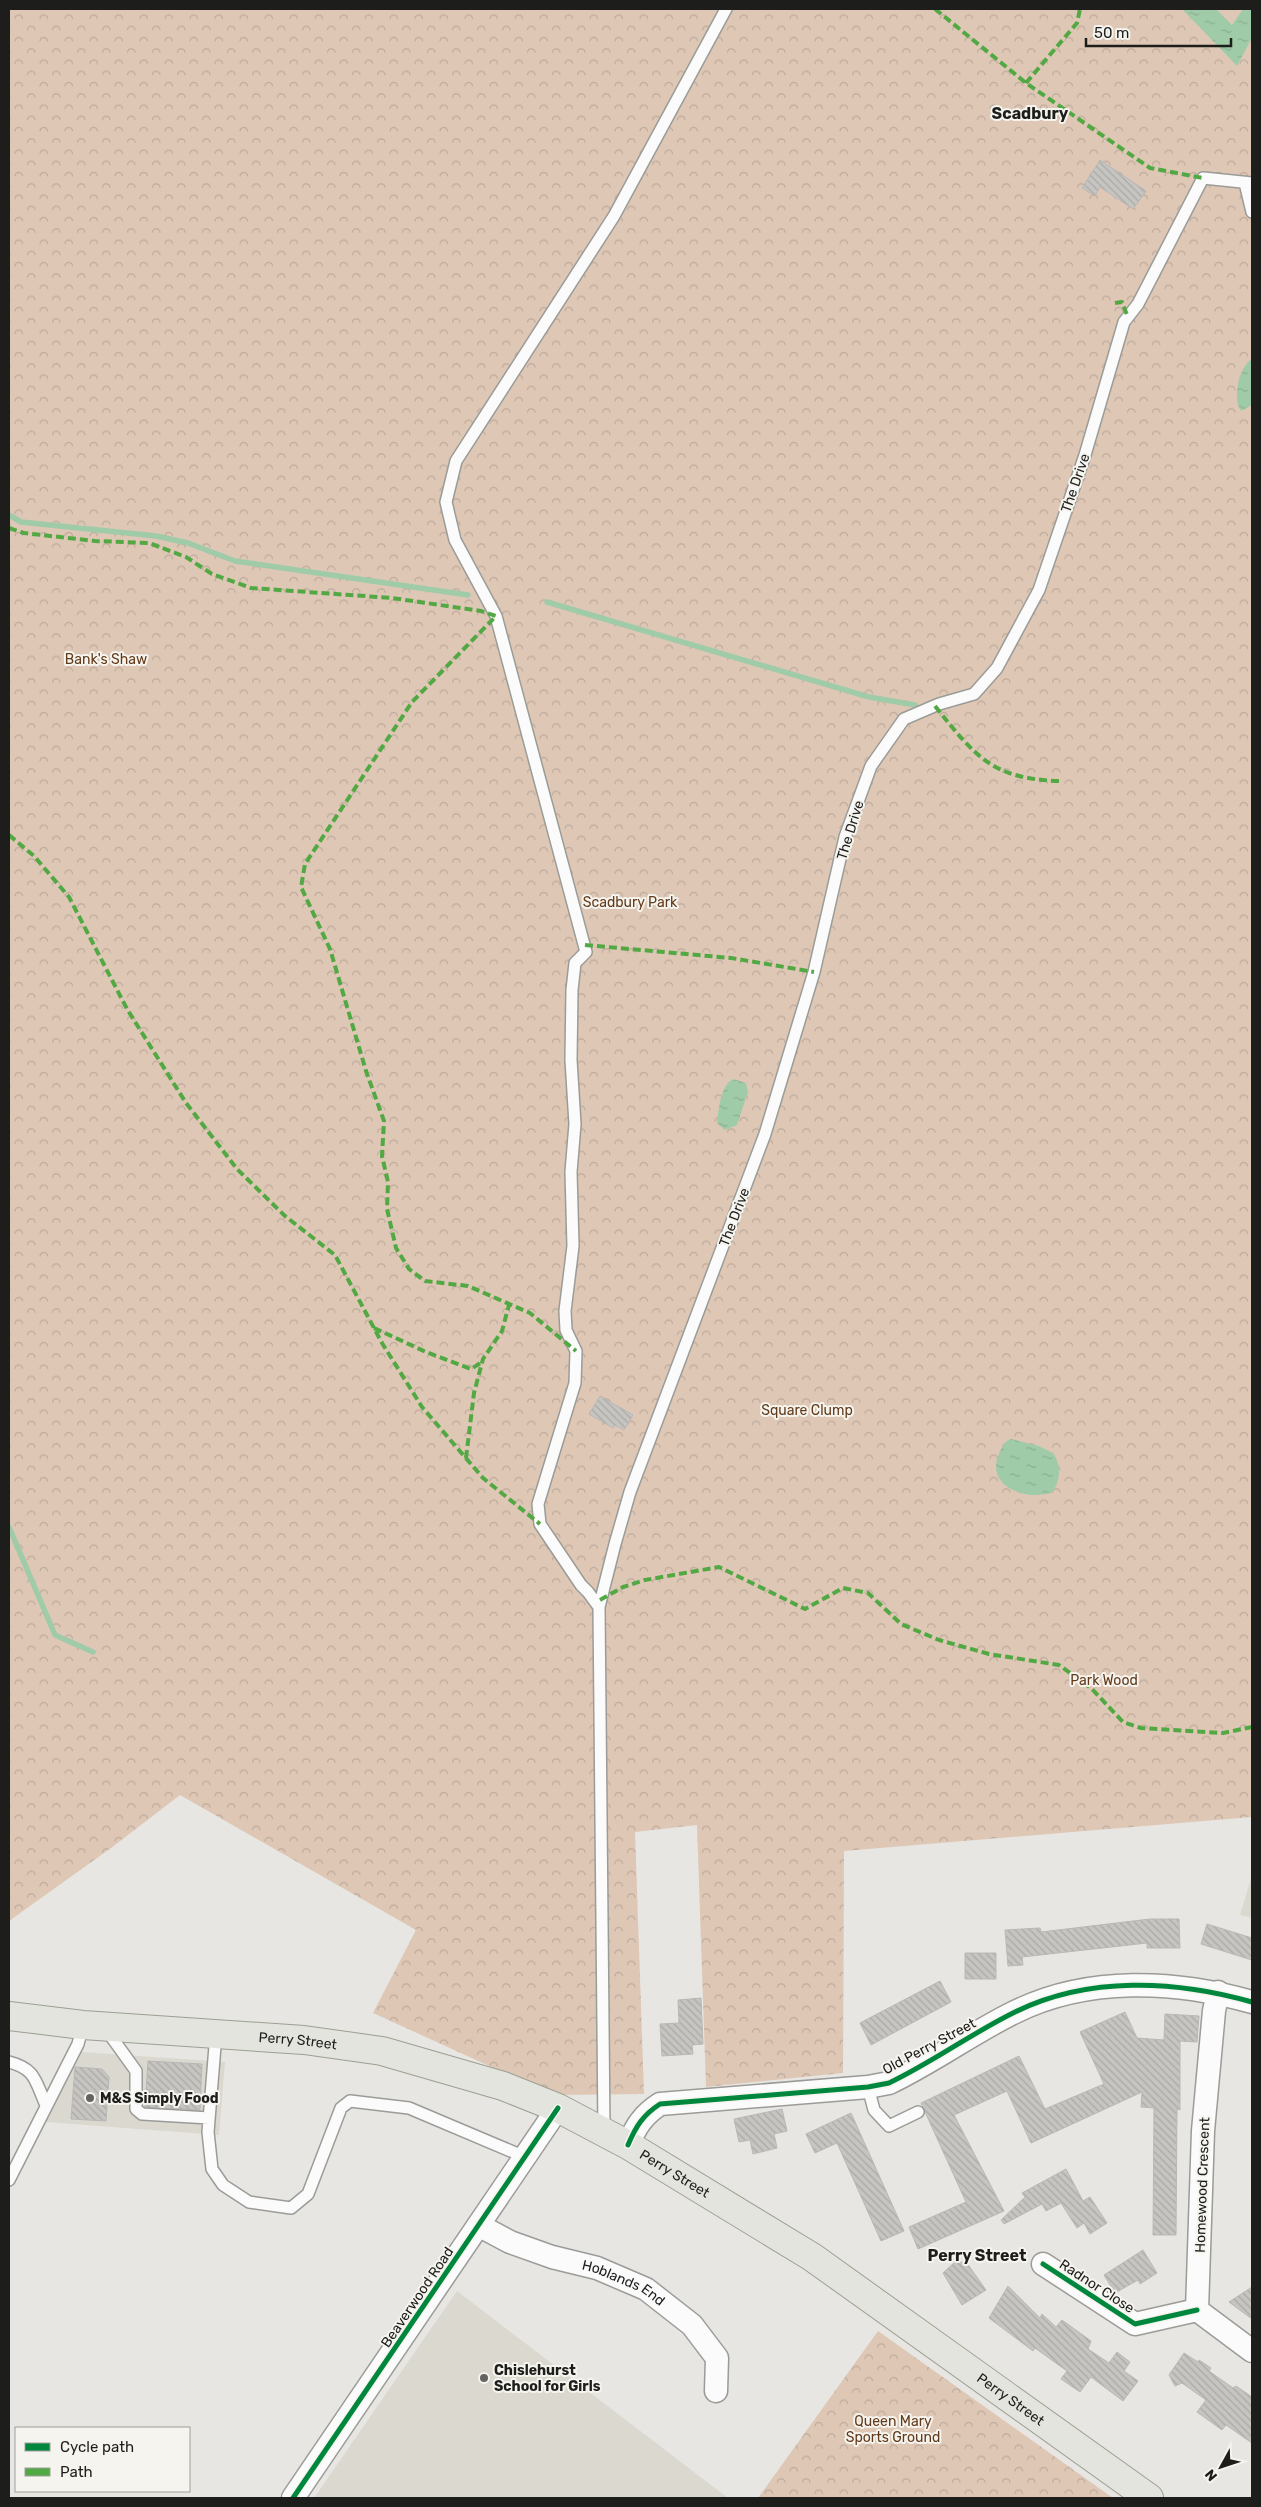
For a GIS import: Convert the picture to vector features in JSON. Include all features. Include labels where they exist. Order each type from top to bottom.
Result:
[{"type":"main road","name":"Perry Street","points":[[9,2016],[93,2025],[304,2040],[382,2051],[503,2086],[558,2108],[604,2131],[812,2256],[1149,2498]]},
{"type":"street","name":"Old Perry Street","points":[[628,2145],[634,2129],[645,2114],[660,2104],[868,2087],[889,2083],[1014,2012],[1039,2001],[1066,1993],[1146,1984],[1218,1992],[1252,2002]]},
{"type":"street","name":"Homewood Crescent","points":[[1197,2310],[1203,2131],[1214,2011],[1218,1992]]},
{"type":"street","name":"Beaverwood Road","points":[[293,2498],[480,2226],[558,2108]]},
{"type":"street","name":"Hoblands End","points":[[480,2226],[510,2242],[552,2257],[597,2268],[646,2289],[692,2326],[718,2358],[716,2391]]},
{"type":"street","name":"Radnor Close","points":[[1043,2264],[1134,2324],[1197,2310]]},
{"type":"street","points":[[1197,2310],[1252,2351]]},
{"type":"lane","points":[[604,2131],[599,1607],[588,1592],[580,1586],[540,1524],[538,1504],[575,1383],[576,1351],[566,1330],[565,1311],[573,1246],[571,1172],[574,1124],[571,1060],[572,990],[575,963],[586,952],[496,616],[455,540],[446,502],[456,461],[614,216],[726,9]]},
{"type":"lane","name":"The Drive","points":[[599,1607],[630,1492],[766,1134],[814,972],[846,837],[871,766],[904,719],[939,704],[974,694],[997,668],[1039,590],[1085,455],[1124,322],[1138,304],[1203,178],[1249,183]]},
{"type":"lane","points":[[1249,183],[1252,212]]},
{"type":"lane","points":[[9,2180],[78,2044],[93,2025],[136,2071],[136,2109],[138,2112],[142,2114],[209,2118]]},
{"type":"lane","points":[[216,2034],[208,2132],[212,2169],[222,2185],[249,2202],[291,2208],[308,2194],[341,2108],[350,2101],[408,2108],[525,2157]]},
{"type":"lane","points":[[9,2062],[24,2066],[32,2074],[46,2105]]},
{"type":"lane","points":[[868,2087],[874,2110],[889,2126],[918,2112]]},
{"type":"shaded area","points":[[1252,1875],[1252,1918],[1240,1915]]},
{"type":"shaded area","points":[[82,2052],[225,2062],[219,2135],[46,2122]]},
{"type":"shaded area","name":"Chislehurst School for Girls","points":[[457,2291],[728,2498],[314,2498]]},
{"type":"green space","name":"Scadbury Park","points":[[9,9],[1252,9],[1252,1817],[844,1851],[843,2073],[706,2087],[697,1825],[635,1832],[644,2094],[553,2095],[373,2013],[416,1930],[180,1795],[111,1848],[9,1921]]},
{"type":"green space","name":"Queen Mary Sports Ground","points":[[878,2331],[1113,2498],[758,2498]]},
{"type":"water","points":[[1182,9],[1216,9],[1232,25],[1243,9],[1252,9],[1252,38],[1237,66]]},
{"type":"water","points":[[1252,359],[1252,405],[1241,411],[1237,399],[1238,383],[1244,368]]},
{"type":"water","points":[[733,1079],[746,1083],[748,1092],[737,1125],[725,1130],[717,1123],[725,1087]]},
{"type":"water","points":[[1011,1439],[1039,1446],[1053,1453],[1058,1462],[1059,1472],[1053,1492],[1043,1495],[1032,1495],[1011,1489],[1003,1483],[998,1475],[996,1466],[1002,1447]]},
{"type":"building","points":[[1100,160],[1146,191],[1133,209],[1100,187],[1095,196],[1082,188]]},
{"type":"building","points":[[600,1396],[633,1415],[624,1430],[615,1425],[613,1428],[589,1414]]},
{"type":"building","points":[[1150,1919],[1179,1919],[1180,1948],[1147,1948],[1147,1943],[1022,1957],[1023,1965],[1008,1966],[1005,1930],[1040,1928],[1041,1932]]},
{"type":"building","points":[[1207,1924],[1252,1938],[1252,1960],[1201,1944]]},
{"type":"building","points":[[965,1953],[996,1953],[996,1979],[965,1979]]},
{"type":"building","points":[[940,1981],[951,2002],[871,2045],[860,2023]]},
{"type":"building","points":[[701,1998],[703,2044],[692,2045],[693,2054],[662,2056],[660,2024],[679,2023],[678,2000]]},
{"type":"building","points":[[1125,2012],[1137,2038],[1164,2040],[1165,2014],[1199,2016],[1197,2042],[1180,2041],[1180,2110],[1177,2109],[1176,2235],[1153,2235],[1154,2108],[1141,2107],[1142,2092],[1031,2143],[1007,2091],[954,2115],[1004,2211],[918,2249],[909,2227],[966,2202],[921,2103],[1019,2056],[1045,2109],[1104,2084],[1080,2032]]},
{"type":"building","points":[[148,2061],[202,2064],[200,2110],[145,2107]]},
{"type":"building","name":"M&S Simply Food","points":[[75,2067],[102,2069],[109,2077],[106,2121],[71,2119]]},
{"type":"building","points":[[782,2109],[787,2131],[774,2134],[777,2148],[753,2154],[750,2140],[739,2142],[734,2119]]},
{"type":"building","points":[[851,2113],[904,2231],[881,2241],[837,2143],[815,2153],[806,2134]]},
{"type":"building","points":[[1066,2169],[1083,2201],[1090,2197],[1107,2223],[1090,2234],[1084,2223],[1077,2228],[1061,2203],[1046,2211],[1042,2204],[1004,2224],[1001,2220],[1025,2197],[1022,2193]]},
{"type":"building","points":[[1143,2250],[1157,2273],[1140,2284],[1138,2280],[1115,2293],[1104,2275]]},
{"type":"building","points":[[957,2260],[969,2266],[986,2290],[962,2305],[943,2273]]},
{"type":"building","points":[[1008,2286],[1040,2318],[1042,2314],[1056,2327],[1062,2320],[1091,2341],[1088,2349],[1109,2363],[1117,2352],[1130,2362],[1124,2371],[1138,2381],[1123,2401],[1091,2377],[1080,2392],[1061,2379],[1067,2371],[1035,2348],[1033,2351],[989,2318]]},
{"type":"building","points":[[1252,2287],[1252,2319],[1229,2302]]},
{"type":"building","points":[[1184,2353],[1211,2368],[1209,2371],[1233,2388],[1236,2386],[1252,2397],[1252,2443],[1226,2425],[1222,2430],[1197,2412],[1206,2400],[1182,2383],[1175,2386],[1169,2375]]},
{"type":"waterway","points":[[9,515],[21,522],[156,536],[188,543],[235,561],[468,595]]},
{"type":"waterway","points":[[547,602],[869,697],[915,705]]},
{"type":"waterway","points":[[9,1527],[55,1635],[93,1652]]},
{"type":"marked path","points":[[935,9],[1026,83],[1150,168],[1203,178]]},
{"type":"marked path","points":[[1026,83],[1077,23],[1080,9]]},
{"type":"marked path","points":[[1115,303],[1122,302],[1127,315]]},
{"type":"marked path","points":[[9,528],[24,533],[95,541],[149,543],[186,557],[212,574],[251,588],[392,598],[481,611],[496,616],[412,702],[305,864],[301,887],[330,949],[366,1071],[384,1121],[382,1156],[388,1182],[387,1209],[396,1248],[409,1269],[425,1281],[468,1286],[530,1313],[576,1351]]},
{"type":"marked path","points":[[935,706],[962,739],[987,762],[1001,770],[1017,775],[1059,781]]},
{"type":"marked path","points":[[9,835],[34,856],[69,897],[127,1009],[186,1103],[237,1169],[285,1216],[335,1255],[382,1343],[422,1407],[483,1478],[540,1524]]},
{"type":"marked path","points":[[585,945],[731,958],[814,972]]},
{"type":"marked path","points":[[466,1458],[474,1393],[483,1359],[502,1331],[509,1305]]},
{"type":"marked path","points":[[374,1328],[426,1352],[471,1369],[482,1362]]},
{"type":"marked path","points":[[600,1600],[623,1587],[645,1580],[719,1567],[805,1609],[843,1588],[868,1593],[901,1624],[939,1640],[989,1654],[1059,1665],[1091,1688],[1123,1722],[1141,1728],[1223,1733],[1252,1727]]},
{"type":"cycle path","points":[[628,2145],[641,2122],[649,2112],[660,2104],[868,2087],[889,2083],[1015,2012],[1043,2000],[1072,1992],[1102,1987],[1162,1986],[1193,1989],[1252,2002]]},
{"type":"cycle path","points":[[293,2498],[558,2108]]},
{"type":"cycle path","points":[[1043,2264],[1135,2324],[1197,2310]]},
{"type":"place","name":"M&S Simply Food","points":[[90,2098]]},
{"type":"place","name":"Chislehurst School for Girls","points":[[484,2378]]},
{"type":"district","name":"Scadbury","points":[[1030,113]]},
{"type":"district","name":"Perry Street","points":[[977,2255]]},
{"type":"park label","name":"Bank's Shaw","points":[[106,659]]},
{"type":"park label","name":"Square Clump","points":[[807,1410]]},
{"type":"park label","name":"Park Wood","points":[[1104,1680]]}]
